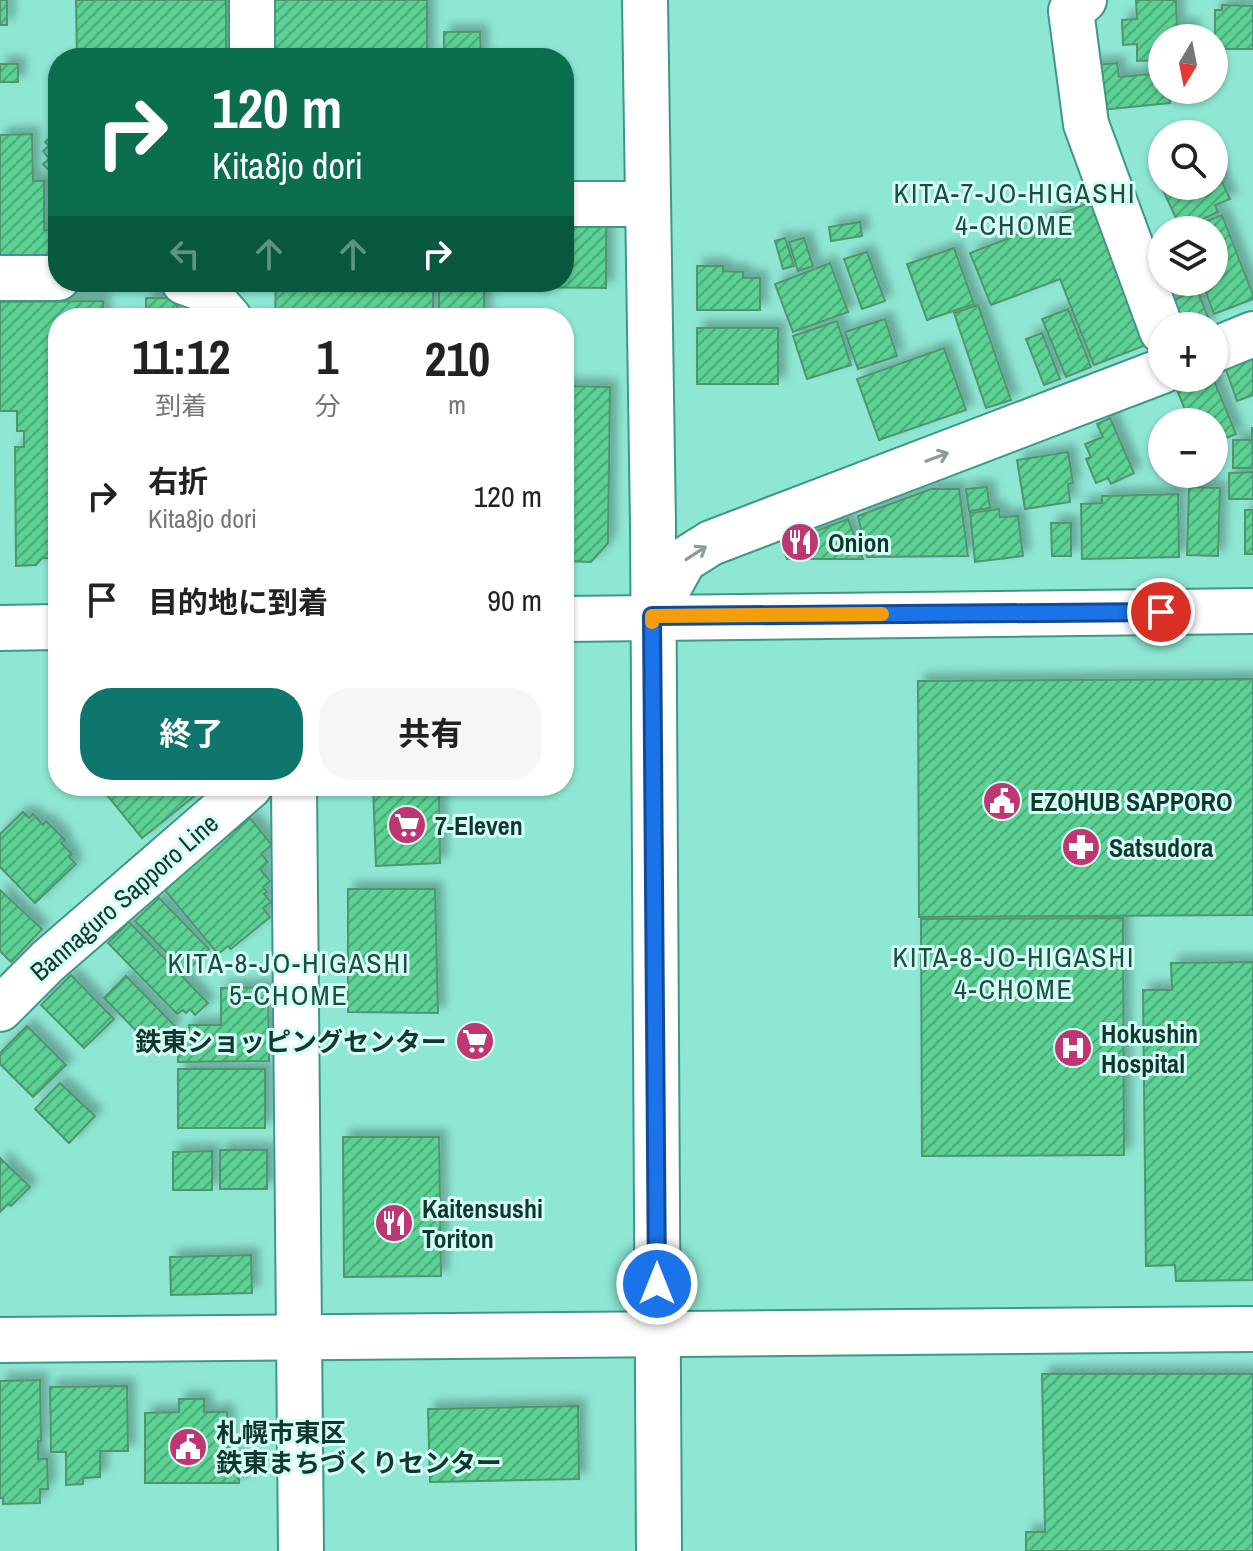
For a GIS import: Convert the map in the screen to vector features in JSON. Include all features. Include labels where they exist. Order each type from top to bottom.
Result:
[{"type":"street","points":[[252,0],[252,48]]},
{"type":"street","points":[[645,0],[659,1551]]},
{"type":"street","points":[[1084,0],[1071,11],[1086,124],[1155,312]]},
{"type":"street","points":[[574,204],[648,204]]},
{"type":"street","points":[[0,278],[48,278]]},
{"type":"street","points":[[206,292],[220,308]]},
{"type":"street","points":[[1228,344],[1253,334]]},
{"type":"street","points":[[652,616],[684,560],[711,543],[1148,376]]},
{"type":"street","points":[[574,619],[1253,611]]},
{"type":"street","points":[[0,628],[48,627]]},
{"type":"street","name":"Bannaguro Sapporo Line","points":[[0,1009],[48,961],[238,796]]},
{"type":"street","points":[[294,796],[301,1551]]},
{"type":"street","points":[[0,1340],[1253,1329]]},
{"type":"building","points":[[0,0],[7,0],[7,25],[0,25]]},
{"type":"building","points":[[76,0],[226,0],[226,48],[77,48]]},
{"type":"building","points":[[269,0],[427,0],[427,48],[269,48]]},
{"type":"building","points":[[1136,0],[1176,0],[1177,24],[1148,24],[1148,61],[1137,61],[1137,44],[1123,45],[1122,20],[1137,19]]},
{"type":"building","points":[[1222,5],[1253,6],[1253,49],[1228,49],[1228,24],[1215,24],[1215,10],[1222,10]]},
{"type":"building","points":[[444,32],[480,32],[481,48],[444,48]]},
{"type":"building","points":[[1117,63],[1119,77],[1148,74],[1148,104],[1160,104],[1091,111],[1086,66]]},
{"type":"building","points":[[0,64],[18,64],[18,82],[0,82]]},
{"type":"building","points":[[32,134],[33,181],[44,181],[44,230],[48,230],[48,260],[0,260],[0,135]]},
{"type":"building","points":[[1099,199],[1148,326],[1148,344],[1094,365],[1060,279],[991,305],[970,253],[1038,227],[1037,223]]},
{"type":"building","points":[[1168,200],[1228,200],[1215,205],[1218,212],[1209,216],[1175,216]]},
{"type":"building","points":[[860,222],[862,236],[831,241],[829,227]]},
{"type":"building","points":[[574,227],[606,227],[606,288],[574,288]]},
{"type":"building","points":[[1228,230],[1253,299],[1213,312],[1207,296],[1228,296]]},
{"type":"building","points":[[785,238],[794,266],[783,269],[775,241]]},
{"type":"building","points":[[804,238],[813,266],[798,271],[789,242]]},
{"type":"building","points":[[954,248],[974,304],[927,320],[907,264]]},
{"type":"building","points":[[867,252],[885,301],[862,309],[844,259]]},
{"type":"building","points":[[830,263],[848,312],[793,332],[775,284]]},
{"type":"building","points":[[697,266],[723,266],[723,271],[743,272],[743,278],[760,278],[760,310],[697,310]]},
{"type":"building","points":[[276,292],[433,292],[433,308],[275,308]]},
{"type":"building","points":[[439,292],[484,292],[484,308],[439,308]]},
{"type":"building","points":[[1183,296],[1199,296],[1206,312],[1162,312],[1159,306]]},
{"type":"building","points":[[146,298],[177,298],[177,308],[146,308]]},
{"type":"building","points":[[103,301],[103,308],[48,308],[48,558],[42,558],[36,565],[16,566],[15,447],[24,447],[24,431],[17,431],[17,411],[0,411],[0,302]]},
{"type":"building","points":[[978,305],[1011,400],[986,408],[954,313]]},
{"type":"building","points":[[1068,309],[1091,367],[1066,377],[1042,319]]},
{"type":"building","points":[[885,319],[897,356],[858,369],[845,332]]},
{"type":"building","points":[[837,321],[851,365],[807,379],[793,336]]},
{"type":"building","points":[[697,328],[778,328],[778,384],[697,384]]},
{"type":"building","points":[[1042,333],[1060,379],[1044,385],[1026,339]]},
{"type":"building","points":[[944,348],[966,410],[879,440],[857,379]]},
{"type":"building","points":[[1253,357],[1253,395],[1237,401],[1228,366]]},
{"type":"building","points":[[574,386],[610,387],[608,543],[591,562],[574,561]]},
{"type":"building","points":[[1178,392],[1219,392],[1225,408],[1184,408]]},
{"type":"building","points":[[1228,415],[1236,434],[1228,437]]},
{"type":"building","points":[[1110,418],[1134,473],[1111,484],[1108,478],[1096,483],[1086,459],[1091,457],[1085,444],[1103,437],[1097,424]]},
{"type":"building","points":[[1252,427],[1253,468],[1233,468],[1233,440],[1252,440]]},
{"type":"building","points":[[1068,452],[1073,483],[1068,484],[1070,502],[1025,509],[1017,460]]},
{"type":"building","points":[[1253,472],[1253,499],[1229,499],[1229,473]]},
{"type":"building","points":[[987,487],[990,508],[969,511],[966,489]]},
{"type":"building","points":[[1189,488],[1220,488],[1218,556],[1187,555]]},
{"type":"building","points":[[931,489],[959,489],[968,556],[867,557],[858,516]]},
{"type":"building","points":[[1178,494],[1179,557],[1082,559],[1081,504],[1102,503],[1102,496]]},
{"type":"building","points":[[999,509],[1000,517],[1018,516],[1023,556],[975,562],[970,513]]},
{"type":"building","points":[[1245,510],[1253,510],[1253,554],[1245,554]]},
{"type":"building","points":[[848,519],[863,559],[787,559],[781,544]]},
{"type":"building","points":[[1051,523],[1071,523],[1071,556],[1052,556]]},
{"type":"building","points":[[1253,679],[1253,915],[919,917],[918,681]]},
{"type":"building","points":[[108,796],[194,796],[142,838]]},
{"type":"building","name":"7-Eleven","points":[[373,796],[439,796],[440,863],[376,866]]},
{"type":"building","points":[[23,812],[29,818],[33,814],[43,825],[46,821],[65,840],[61,843],[72,854],[69,857],[76,864],[35,903],[0,867],[0,834]]},
{"type":"building","points":[[250,818],[272,845],[261,854],[268,862],[260,869],[270,881],[263,887],[267,892],[264,894],[271,902],[263,908],[270,917],[231,949],[228,946],[218,954],[163,888]]},
{"type":"building","points":[[348,889],[435,889],[438,1013],[348,1012]]},
{"type":"building","points":[[0,890],[42,929],[11,962],[0,951]]},
{"type":"building","points":[[159,898],[209,949],[186,972],[135,921]]},
{"type":"building","points":[[1123,918],[1124,1155],[922,1156],[921,919]]},
{"type":"building","points":[[129,922],[208,1003],[195,1015],[190,1009],[177,1014],[108,943]]},
{"type":"building","points":[[1253,962],[1253,1280],[1176,1281],[1175,1265],[1146,1266],[1143,990],[1172,990],[1171,963]]},
{"type":"building","points":[[71,975],[114,1019],[84,1048],[41,1005]]},
{"type":"building","points":[[126,976],[175,1026],[153,1048],[104,998]]},
{"type":"building","points":[[268,987],[269,1061],[178,1062],[178,1042],[184,1042],[184,1030],[189,1030],[189,1025],[221,1025],[221,988]]},
{"type":"building","points":[[27,1026],[66,1065],[33,1097],[0,1064],[0,1053]]},
{"type":"building","points":[[178,1069],[265,1069],[265,1128],[178,1128]]},
{"type":"building","points":[[60,1083],[95,1116],[69,1143],[35,1109]]},
{"type":"building","points":[[343,1137],[439,1137],[441,1276],[344,1277]]},
{"type":"building","points":[[220,1150],[267,1150],[267,1189],[220,1189]]},
{"type":"building","points":[[212,1151],[212,1190],[173,1190],[173,1152]]},
{"type":"building","points":[[0,1158],[30,1187],[11,1206],[8,1204],[0,1212]]},
{"type":"building","points":[[251,1255],[252,1293],[171,1295],[170,1257]]},
{"type":"building","points":[[1042,1374],[1253,1374],[1253,1551],[1026,1551],[1026,1532],[1045,1532]]},
{"type":"building","points":[[40,1380],[41,1441],[38,1441],[38,1459],[47,1459],[48,1489],[40,1489],[40,1503],[3,1504],[3,1498],[0,1498],[0,1381]]},
{"type":"building","points":[[127,1386],[128,1451],[100,1451],[100,1477],[83,1478],[83,1484],[66,1485],[66,1452],[51,1452],[50,1387]]},
{"type":"building","points":[[179,1399],[204,1399],[204,1412],[227,1412],[228,1457],[239,1457],[239,1483],[145,1483],[145,1413],[179,1412]]},
{"type":"building","points":[[578,1406],[579,1479],[430,1482],[428,1409]]},
{"type":"slow traffic","points":[[652,622],[652,616],[882,614]]},
{"type":"place","name":"Onion","points":[[800,542]]},
{"type":"place","name":"EZOHUB SAPPORO","points":[[1002,801]]},
{"type":"place","name":"7-Eleven","points":[[407,825]]},
{"type":"place","name":"Satsudora","points":[[1081,847]]},
{"type":"place","name":"鉄東ショッピングセンター","points":[[475,1041]]},
{"type":"place","name":"Hokushin Hospital","points":[[1073,1048]]},
{"type":"place","name":"Kaitensushi Toriton","points":[[394,1223]]},
{"type":"place","name":"札幌市東区 鉄東まちづくりセンター","points":[[188,1447]]},
{"type":"district","name":"KITA-7-JO-HIGASHI 4-CHOME","points":[[1015,209]]},
{"type":"district","name":"KITA-8-JO-HIGASHI 4-CHOME","points":[[1014,973]]},
{"type":"district","name":"KITA-8-JO-HIGASHI 5-CHOME","points":[[289,979]]},
{"type":"route","points":[[657,1284],[652,616],[1161,612]]}]
